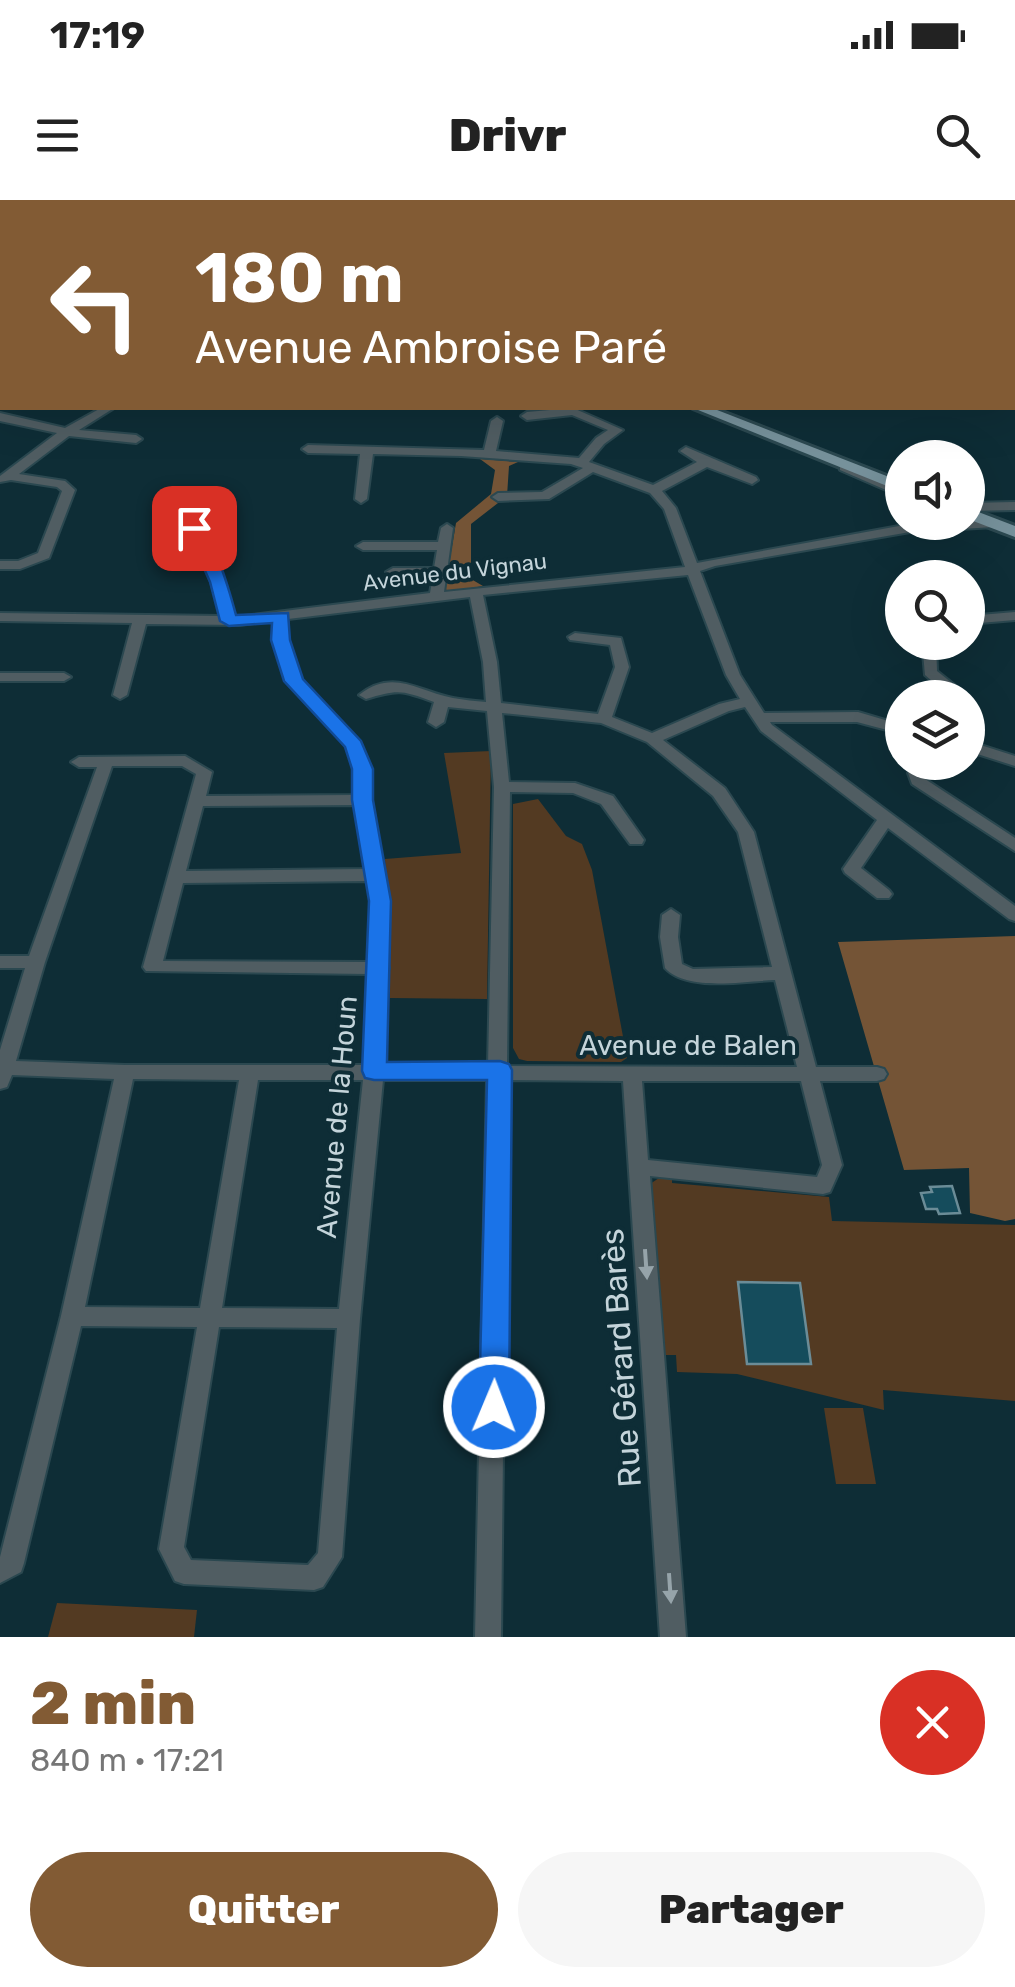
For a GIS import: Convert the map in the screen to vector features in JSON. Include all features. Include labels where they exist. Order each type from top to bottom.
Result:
[{"type":"main road","points":[[705,410],[885,483]]},
{"type":"main road","points":[[985,519],[1015,532]]},
{"type":"street","points":[[4,479],[67,432],[105,410]]},
{"type":"street","points":[[498,496],[545,496],[588,464],[600,441],[617,430],[573,411],[527,416]]},
{"type":"street","points":[[0,417],[67,432],[136,439]]},
{"type":"street","points":[[489,455],[497,421]]},
{"type":"street","points":[[308,450],[366,450],[384,445],[588,464],[654,490],[670,508],[691,571],[747,702],[758,718],[778,739],[1015,915]]},
{"type":"street","points":[[361,499],[366,450]]},
{"type":"street","points":[[686,452],[752,480]]},
{"type":"street","points":[[654,490],[706,462]]},
{"type":"street","points":[[0,565],[20,565],[44,555],[69,490],[60,484],[4,479]]},
{"type":"street","points":[[985,510],[1015,509],[1015,524]]},
{"type":"street","name":"Avenue du Vignau","points":[[985,524],[994,524]]},
{"type":"street","points":[[194,528],[218,582],[229,621]]},
{"type":"street","points":[[436,596],[447,528]]},
{"type":"street","name":"Avenue du Vignau","points":[[0,617],[229,621],[281,617],[436,596],[691,571],[712,562],[885,531]]},
{"type":"street","points":[[363,546],[444,546]]},
{"type":"street","points":[[394,572],[440,572]]},
{"type":"street","points":[[476,592],[495,705],[502,787],[488,1637]]},
{"type":"street","points":[[985,619],[1015,616]]},
{"type":"street","name":"Avenue de la Houn","points":[[212,1318],[171,1548],[184,1572],[314,1578],[330,1557],[348,1319],[374,1071],[380,968],[377,875],[362,800],[362,769],[354,745],[294,681],[280,640],[281,617]]},
{"type":"street","points":[[120,695],[140,621]]},
{"type":"street","points":[[575,636],[616,641],[622,667],[604,719]]},
{"type":"street","points":[[0,677],[64,677]]},
{"type":"street","points":[[366,694],[387,686],[414,689],[442,700],[495,705],[507,711],[569,712],[604,719],[652,738],[719,792],[746,832],[832,1165],[823,1186],[640,1167]]},
{"type":"street","points":[[436,722],[442,700]]},
{"type":"street","points":[[652,738],[724,707],[747,702]]},
{"type":"street","points":[[758,718],[858,717],[885,725]]},
{"type":"street","points":[[985,752],[1015,762]]},
{"type":"street","points":[[79,762],[186,760],[204,772],[152,967],[380,968]]},
{"type":"street","points":[[2,1075],[36,962],[106,762]]},
{"type":"street","points":[[918,780],[1015,846]]},
{"type":"street","points":[[502,787],[576,788],[607,800],[636,840]]},
{"type":"street","points":[[197,801],[362,800]]},
{"type":"street","points":[[883,894],[851,869],[886,820]]},
{"type":"street","points":[[176,877],[377,875]]},
{"type":"street","points":[[671,915],[669,937],[674,968],[692,976],[783,973]]},
{"type":"street","points":[[0,962],[36,962]]},
{"type":"street","name":"Avenue de Balen","points":[[2,1075],[500,1070],[877,1074]]},
{"type":"street","points":[[0,1571],[12,1563],[72,1316],[125,1072]]},
{"type":"street","points":[[212,1318],[250,1072]]},
{"type":"street","name":"Rue Gérard Barès","points":[[632,1074],[674,1637]]},
{"type":"street","points":[[72,1316],[348,1319]]},
{"type":"shaded area","points":[[480,459],[518,462],[509,466],[507,496],[471,524],[471,579],[483,586],[444,593],[456,523],[491,494],[495,470]]},
{"type":"shaded area","points":[[491,751],[487,999],[390,998],[385,859],[461,853],[444,753]]},
{"type":"shaded area","points":[[538,799],[566,836],[582,844],[592,870],[627,1058],[621,1062],[527,1061],[519,1059],[513,1048],[513,804]]},
{"type":"shaded area","points":[[1015,936],[1015,1219],[1005,1221],[970,1213],[969,1168],[904,1170],[838,942]]},
{"type":"shaded area","points":[[662,1176],[672,1177],[672,1183],[829,1197],[832,1221],[1015,1225],[1015,1401],[883,1390],[884,1410],[737,1374],[677,1372],[676,1355],[664,1355],[650,1184]]},
{"type":"shaded area","points":[[824,1408],[863,1408],[876,1484],[836,1484]]},
{"type":"shaded area","points":[[57,1603],[197,1610],[194,1637],[48,1637]]},
{"type":"building","points":[[952,1186],[960,1213],[939,1214],[937,1209],[926,1209],[921,1193],[932,1192],[930,1187]]},
{"type":"building","points":[[738,1282],[800,1283],[811,1364],[747,1364]]},
{"type":"route","points":[[194,528],[218,582],[229,621],[281,617],[280,640],[294,681],[354,745],[362,769],[362,800],[380,901],[374,1071],[500,1070],[494,1407]]}]
